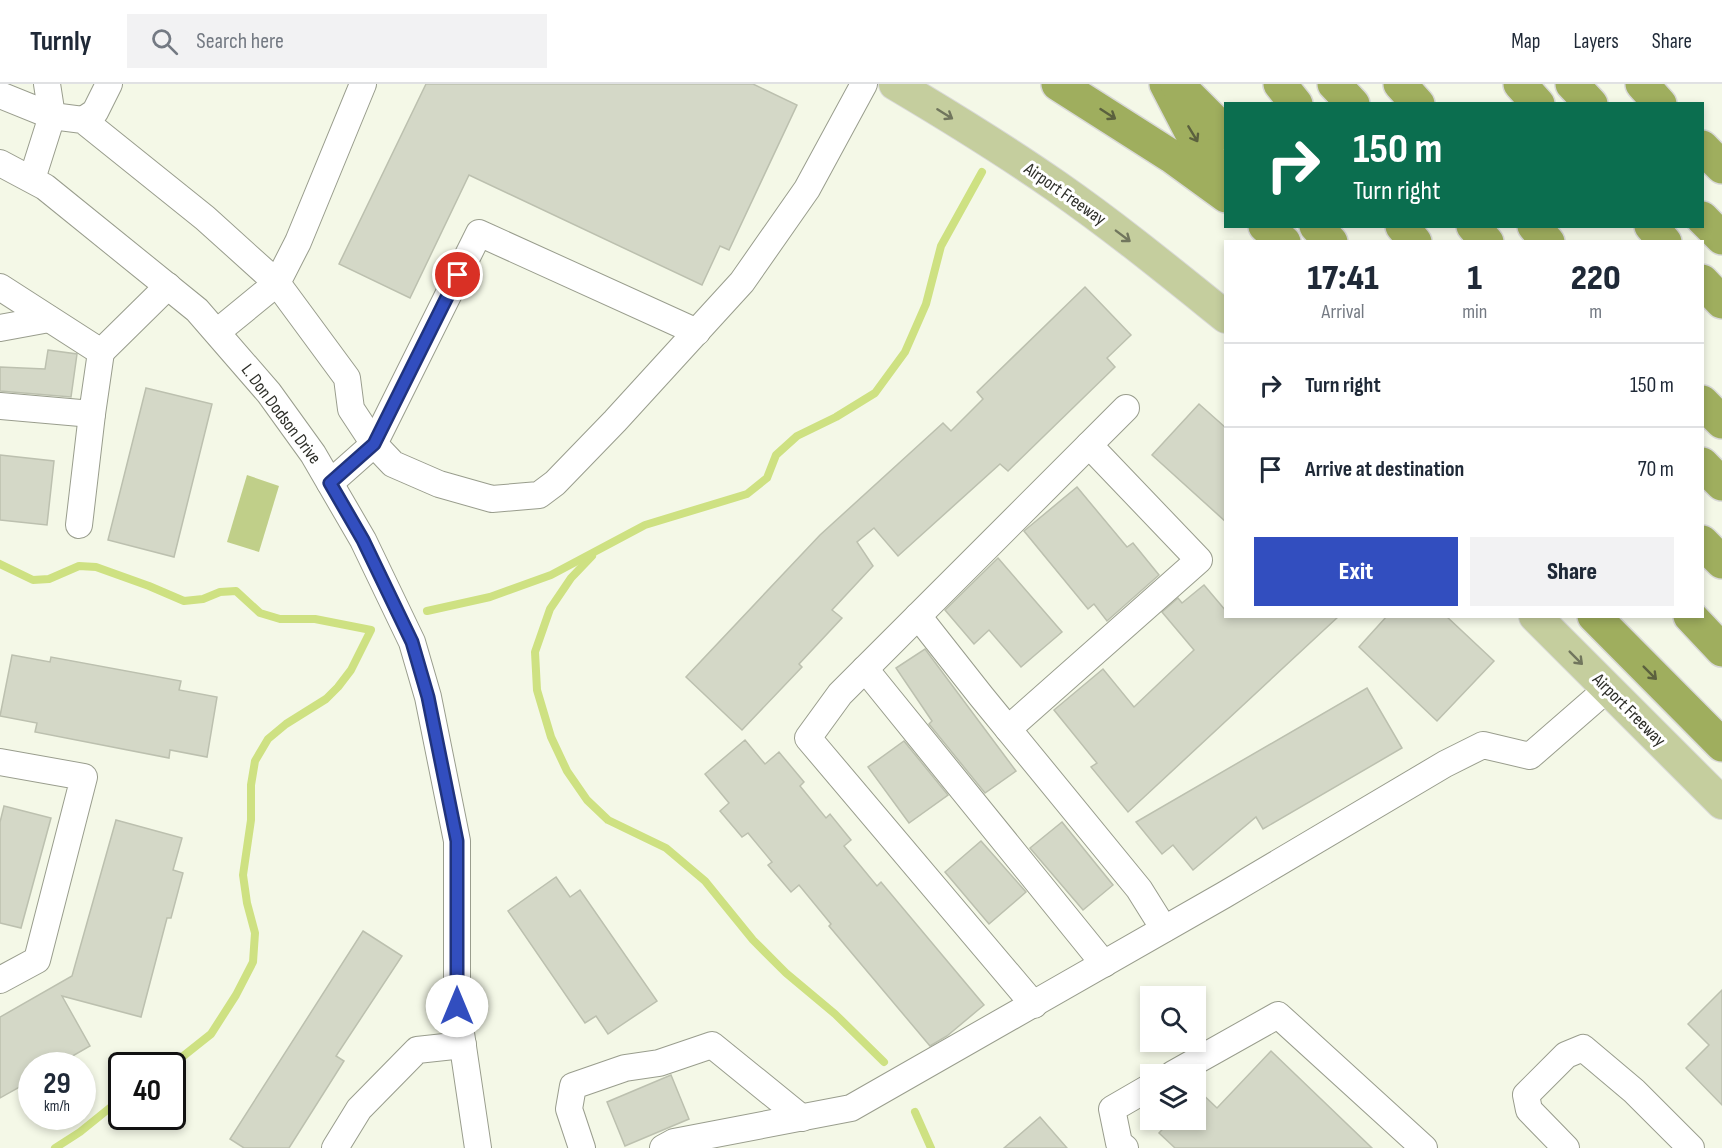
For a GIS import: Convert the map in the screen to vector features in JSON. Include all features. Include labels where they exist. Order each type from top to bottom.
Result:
[{"type":"highway","points":[[1058,84],[1171,156],[1224,195]]},
{"type":"highway","points":[[1166,84],[1193,136],[1224,177]]},
{"type":"highway","points":[[1177,84],[1224,131]]},
{"type":"highway","points":[[1280,84],[1294,102]]},
{"type":"highway","points":[[1334,84],[1351,102]]},
{"type":"highway","points":[[1400,84],[1416,102]]},
{"type":"highway","points":[[1520,84],[1536,102]]},
{"type":"highway","points":[[1572,84],[1589,102]]},
{"type":"highway","points":[[1642,84],[1658,102]]},
{"type":"highway","points":[[1704,149],[1722,167]]},
{"type":"highway","points":[[1704,220],[1722,238]]},
{"type":"highway","points":[[1267,228],[1282,240]]},
{"type":"highway","points":[[1318,228],[1329,240]]},
{"type":"highway","points":[[1404,228],[1413,240]]},
{"type":"highway","points":[[1475,228],[1485,240]]},
{"type":"highway","points":[[1536,228],[1546,240]]},
{"type":"highway","points":[[1653,228],[1663,240]]},
{"type":"highway","points":[[1704,284],[1722,302]]},
{"type":"highway","points":[[1704,404],[1722,422]]},
{"type":"highway","points":[[1704,466],[1722,484]]},
{"type":"highway","points":[[1704,544],[1722,562]]},
{"type":"highway","points":[[1596,618],[1722,745]]},
{"type":"highway","points":[[1690,619],[1722,650]]},
{"type":"main road","name":"Airport Freeway","points":[[895,84],[1056,186],[1160,263],[1224,315]]},
{"type":"main road","name":"Airport Freeway","points":[[1537,618],[1722,803]]},
{"type":"street","points":[[32,179],[52,116],[47,84]]},
{"type":"street","points":[[83,120],[95,112],[109,84]]},
{"type":"street","points":[[217,332],[277,283],[298,242],[363,84]]},
{"type":"street","points":[[0,95],[52,116],[83,120],[205,219],[277,283],[347,378],[351,409],[374,444],[393,464],[439,484],[492,499],[539,495],[555,483],[742,282],[807,189],[864,84]]},
{"type":"street","name":"L. Don Dodson Drive","points":[[0,164],[32,179],[45,188],[197,310],[269,393],[313,454],[363,540],[412,642],[428,697],[457,841],[457,1006],[478,1148]]},
{"type":"street","points":[[330,483],[374,444],[479,233],[697,332]]},
{"type":"street","points":[[78,525],[101,352],[168,286]]},
{"type":"street","points":[[0,287],[101,352]]},
{"type":"street","points":[[0,328],[50,319]]},
{"type":"street","points":[[0,406],[93,414]]},
{"type":"street","points":[[1034,1005],[808,738],[840,694],[1126,408]]},
{"type":"street","points":[[1008,729],[1199,560],[1089,445]]},
{"type":"street","points":[[918,616],[1139,889],[1164,929]]},
{"type":"street","points":[[865,669],[1104,964]]},
{"type":"street","points":[[663,1148],[674,1142],[851,1108],[1034,1005],[1445,764],[1483,744],[1530,756],[1607,689]]},
{"type":"street","points":[[0,762],[84,777],[37,960],[0,980]]},
{"type":"street","points":[[1191,1064],[1278,1015],[1424,1148]]},
{"type":"street","points":[[335,1148],[359,1109],[417,1050],[463,1045]]},
{"type":"street","points":[[582,1148],[569,1109],[573,1086],[625,1068],[659,1063],[711,1045],[802,1118]]},
{"type":"street","points":[[1566,1148],[1529,1110],[1526,1095],[1566,1054],[1583,1048],[1634,1091],[1691,1148]]},
{"type":"street","points":[[1125,1148],[1119,1143],[1112,1109],[1140,1093]]},
{"type":"green space","points":[[247,475],[279,486],[259,552],[227,542]]},
{"type":"building","points":[[426,84],[753,84],[797,105],[729,250],[720,246],[702,285],[469,175],[410,298],[339,264]]},
{"type":"building","points":[[1085,287],[1131,335],[1107,358],[1115,367],[1008,471],[1000,464],[898,556],[874,528],[857,542],[873,566],[832,610],[842,618],[799,664],[802,667],[742,730],[686,677],[820,535],[943,423],[951,431],[983,399],[977,392]]},
{"type":"building","points":[[48,350],[77,354],[71,397],[0,391],[0,367],[45,369]]},
{"type":"building","points":[[146,388],[212,404],[174,557],[108,540]]},
{"type":"building","points":[[1199,404],[1224,426],[1224,520],[1152,455]]},
{"type":"building","points":[[0,455],[54,461],[47,525],[0,520]]},
{"type":"building","points":[[1077,487],[1127,547],[1133,543],[1159,575],[1107,621],[1094,604],[1088,609],[1024,531]]},
{"type":"building","points":[[998,558],[1062,632],[1021,667],[989,630],[974,644],[945,610]]},
{"type":"building","points":[[1204,585],[1224,609],[1224,618],[1337,618],[1128,812],[1091,767],[1097,763],[1054,710],[1103,669],[1134,707],[1194,650],[1162,612],[1178,598],[1182,603]]},
{"type":"building","points":[[1385,618],[1448,618],[1494,661],[1437,721],[1359,647]]},
{"type":"building","points":[[925,649],[1016,771],[985,793],[929,724],[932,721],[896,668]]},
{"type":"building","points":[[12,655],[50,662],[51,657],[181,681],[179,690],[217,697],[207,757],[170,750],[169,758],[35,732],[37,723],[0,716]]},
{"type":"building","points":[[1367,688],[1402,748],[1263,829],[1256,817],[1193,870],[1173,845],[1162,854],[1136,822]]},
{"type":"building","points":[[745,740],[765,764],[779,752],[804,782],[800,786],[826,818],[830,814],[851,840],[844,846],[877,886],[881,882],[984,1005],[947,1036],[930,1046],[829,926],[831,924],[799,885],[791,892],[768,865],[772,862],[748,833],[742,837],[720,811],[729,803],[705,774]]},
{"type":"building","points":[[904,741],[948,795],[909,823],[868,767]]},
{"type":"building","points":[[4,806],[51,818],[21,928],[0,923],[0,822]]},
{"type":"building","points":[[116,820],[182,838],[173,870],[183,873],[171,918],[167,918],[141,1017],[62,996],[90,1046],[80,1052],[18,1052],[18,1088],[0,1098],[0,1017],[72,976]]},
{"type":"building","points":[[1062,822],[1113,885],[1083,910],[1030,848]]},
{"type":"building","points":[[981,841],[1026,892],[989,924],[945,872]]},
{"type":"building","points":[[556,877],[570,897],[580,890],[657,1001],[608,1034],[596,1016],[585,1023],[508,911]]},
{"type":"building","points":[[363,931],[402,956],[336,1056],[344,1061],[289,1148],[244,1148],[230,1139]]},
{"type":"building","points":[[1722,990],[1722,1105],[1686,1068],[1709,1045],[1688,1024]]},
{"type":"building","points":[[1271,1051],[1372,1148],[1175,1148],[1159,1133],[1162,1130],[1206,1130],[1206,1098],[1217,1108]]},
{"type":"building","points":[[671,1075],[689,1119],[625,1146],[607,1102]]},
{"type":"building","points":[[1040,1117],[1067,1148],[1004,1148]]},
{"type":"waterway","points":[[427,611],[490,597],[551,575],[645,525],[747,494],[767,478],[776,455],[797,436],[836,417],[875,393],[905,352],[926,304],[941,246],[982,172]]},
{"type":"waterway","points":[[592,556],[571,578],[550,609],[535,652],[537,690],[551,737],[567,771],[587,800],[608,820],[666,848],[705,881],[753,940],[884,1062]]},
{"type":"waterway","points":[[0,564],[33,580],[49,579],[79,566],[96,567],[184,601],[203,599],[220,592],[236,591],[260,613],[280,619],[315,619],[371,630],[351,670],[338,687],[326,699],[286,724],[268,739],[255,761],[251,785],[251,820],[243,875],[255,933],[253,962],[236,995],[211,1034],[186,1054]]},
{"type":"waterway","points":[[55,1148],[80,1132],[108,1109]]},
{"type":"waterway","points":[[915,1112],[931,1148]]},
{"type":"route","points":[[457,1006],[457,841],[428,697],[412,642],[363,540],[330,483],[374,444],[458,275]]}]
